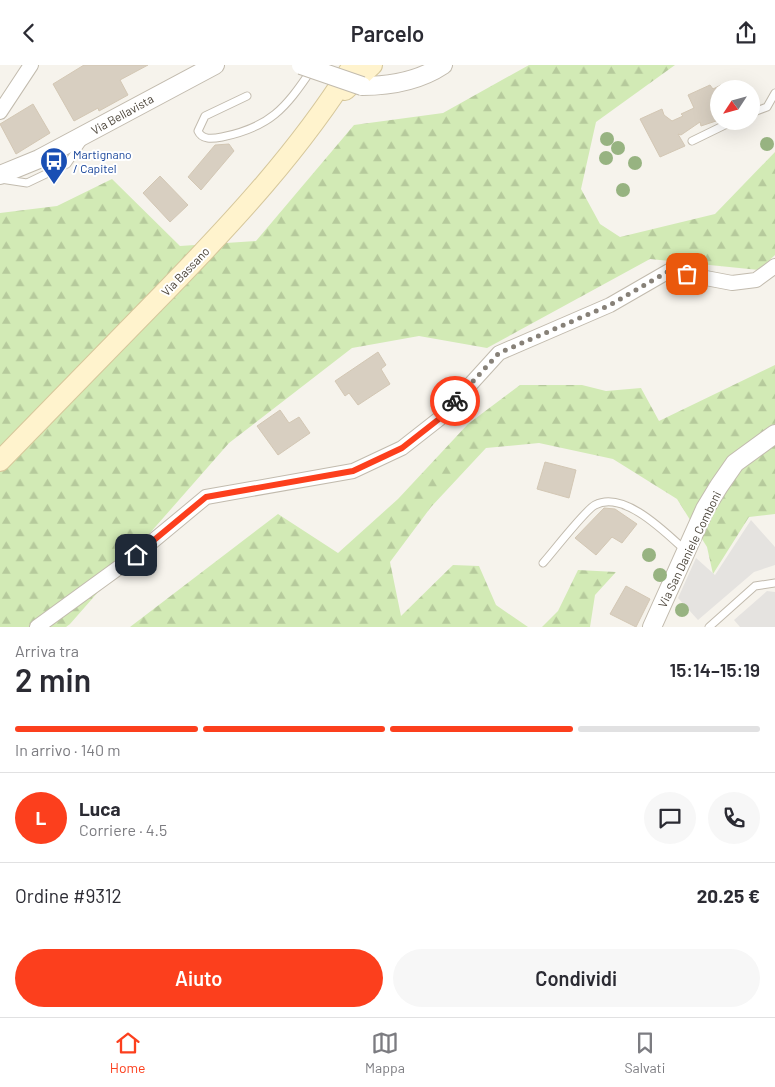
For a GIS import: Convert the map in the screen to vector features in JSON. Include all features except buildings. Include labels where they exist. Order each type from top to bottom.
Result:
[{"type":"main road","points":[[327,107],[348,65]]},
{"type":"main road","name":"Via Bassano","points":[[0,461],[201,255],[252,199],[327,107],[352,65]]},
{"type":"main road","points":[[327,107],[372,65]]},
{"type":"street","points":[[0,112],[32,65]]},
{"type":"street","name":"Via Bellavista","points":[[0,175],[39,159],[88,134],[193,71],[214,65]]},
{"type":"street","points":[[301,65],[362,86],[400,83],[424,75],[443,65]]},
{"type":"street","points":[[37,627],[136,555],[206,497],[353,471],[402,448],[439,419],[499,353],[610,305],[669,271],[732,283],[756,280],[775,266]]},
{"type":"street","name":"Via San Daniele Comboni","points":[[652,627],[705,509],[726,474],[735,463],[775,434]]},
{"type":"lane","points":[[247,96],[205,116],[198,131],[200,136],[204,138],[218,138],[245,133],[263,124],[290,102],[315,65]]},
{"type":"lane","points":[[760,110],[767,107],[775,93]]},
{"type":"lane","points":[[692,141],[715,130]]},
{"type":"lane","points":[[0,179],[27,183],[67,164],[88,134]]},
{"type":"lane","points":[[543,563],[593,506],[611,500],[635,509],[686,551]]},
{"type":"lane","points":[[709,627],[750,589],[755,586],[775,583]]},
{"type":"green space","points":[[529,65],[675,65],[596,122],[581,189],[600,224],[620,237],[715,214],[775,152],[775,255],[759,270],[650,259],[487,348],[419,336],[352,348],[229,443],[70,624],[66,627],[0,627],[0,213],[57,206],[112,179],[180,246],[256,241],[354,125],[443,113]]},
{"type":"green space","points":[[775,365],[775,514],[749,517],[713,574],[707,547],[677,499],[613,459],[539,443],[486,448],[431,507],[390,562],[401,616],[453,565],[479,566],[496,605],[528,627],[130,627],[278,514],[338,553],[398,499],[468,424],[520,385],[582,385],[606,391],[641,388],[659,421]]},
{"type":"green space","points":[[578,570],[616,572],[595,595],[590,627],[542,627],[558,611]]},
{"type":"shaded area","points":[[751,520],[775,547],[775,565],[754,572],[698,620],[678,598],[696,558],[715,575]]},
{"type":"shaded area","points":[[767,591],[775,592],[775,627],[740,627],[734,620]]},
{"type":"way so far","points":[[455,401],[499,353],[610,305],[669,271],[687,274]]},
{"type":"place","name":"Martignano / Capitel","points":[[54,185]]},
{"type":"route","points":[[136,555],[206,497],[353,471],[402,448],[439,419],[455,401]]}]
